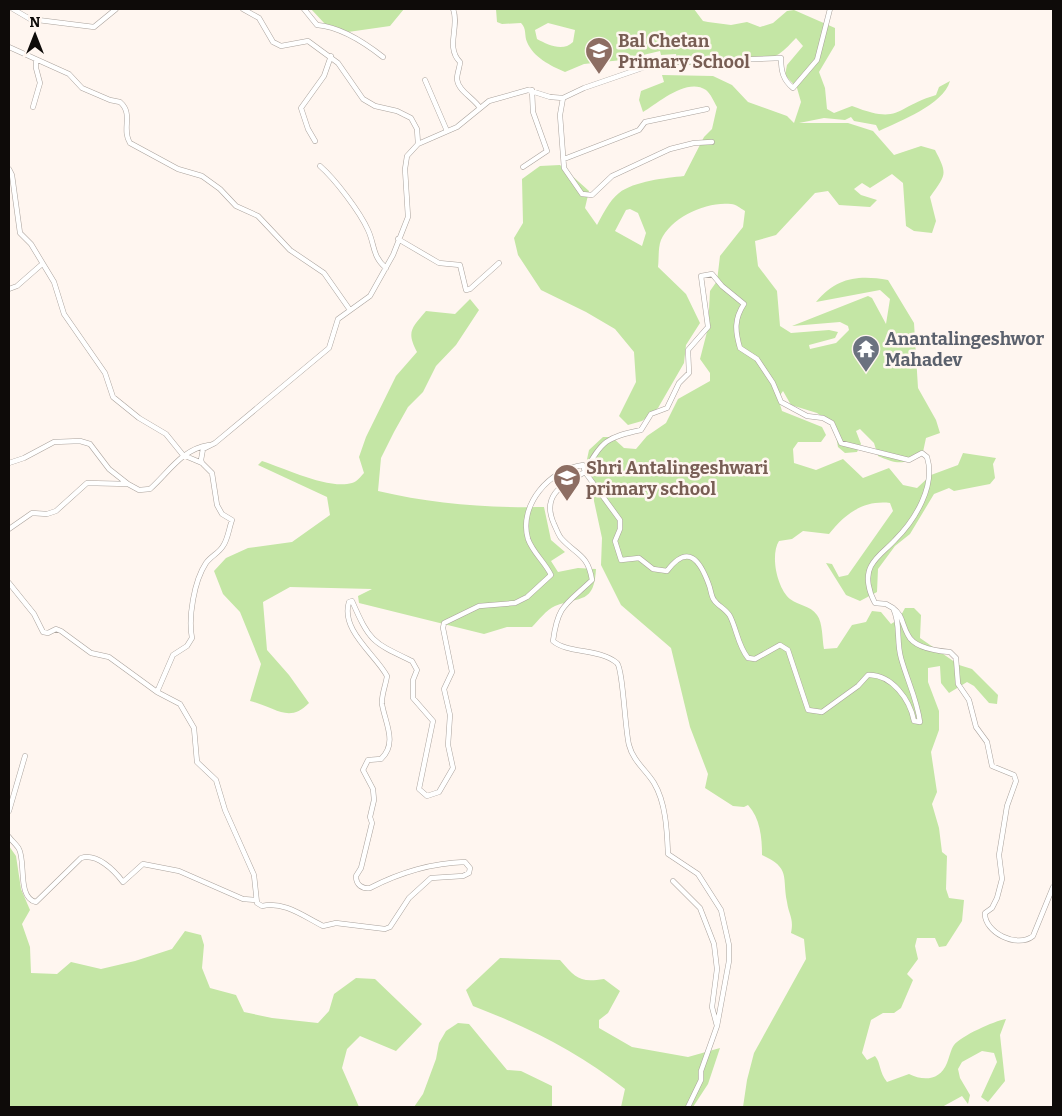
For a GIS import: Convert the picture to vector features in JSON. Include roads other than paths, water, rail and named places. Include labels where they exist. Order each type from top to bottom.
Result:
[{"type":"street","points":[[13,9],[30,19],[94,27],[116,9]]},
{"type":"street","points":[[243,9],[258,18],[273,42],[281,46],[308,41],[332,56],[349,76],[363,99],[375,106],[397,111],[411,118],[417,129],[418,144]]},
{"type":"street","points":[[304,9],[317,25],[327,26],[357,39],[383,57]]},
{"type":"street","points":[[453,9],[455,17],[453,51],[460,62],[457,78],[464,92],[475,100],[480,108]]},
{"type":"street","points":[[202,463],[200,460],[203,449],[215,443],[329,348],[338,319],[370,296],[386,268],[408,217],[405,169],[407,156],[418,144],[457,126],[489,101],[532,90],[550,97],[563,98],[584,88],[645,67],[677,62],[781,58],[781,70],[787,83],[793,88],[817,60],[821,51],[830,9]]},
{"type":"street","points":[[9,47],[36,61],[69,74],[82,88],[110,100],[120,102],[125,106],[128,113],[126,137],[130,143],[178,169],[202,176],[211,181],[236,206],[258,216],[290,250],[324,273],[350,310]]},
{"type":"street","points":[[315,141],[308,129],[301,108],[324,76],[332,56]]},
{"type":"street","points":[[33,107],[40,83],[36,61]]},
{"type":"street","points":[[425,80],[447,131]]},
{"type":"street","points":[[523,167],[547,151],[533,112],[532,90]]},
{"type":"street","points":[[563,98],[560,131],[564,168],[582,194],[592,195],[612,176],[670,149],[694,143],[712,142]]},
{"type":"street","points":[[564,159],[639,130],[645,122],[707,109]]},
{"type":"street","points":[[320,166],[328,174],[368,229],[377,260],[386,268]]},
{"type":"street","points":[[9,168],[12,175],[20,233],[31,244],[41,265],[54,282],[64,314],[105,373],[113,397],[139,418],[166,434],[183,455],[202,463],[212,473],[217,505],[222,514],[232,520],[223,547],[206,563],[197,586],[192,606],[190,628],[192,638],[187,646],[173,656],[157,692]]},
{"type":"street","points":[[398,239],[439,263],[460,265],[466,290],[470,289],[499,263]]},
{"type":"street","points":[[9,289],[17,286],[41,265]]},
{"type":"street","points":[[688,1107],[701,1080],[701,1071],[717,1026],[729,961],[721,910],[698,874],[668,854],[662,804],[654,782],[634,758],[629,745],[621,692],[621,669],[616,662],[590,651],[563,647],[553,641],[554,625],[559,610],[592,580],[590,566],[582,555],[560,537],[551,518],[549,504],[555,491],[585,472],[596,450],[615,435],[641,430],[651,414],[667,408],[678,383],[690,373],[688,350],[708,327],[701,276],[712,274],[722,286],[744,304],[739,312],[735,329],[740,348],[757,359],[773,383],[781,402],[807,416],[823,418],[832,423],[841,443],[909,460],[922,454],[927,457],[930,466],[927,487],[921,504],[898,538],[877,557],[870,567],[868,587],[875,603],[886,604],[899,612],[908,637],[914,642],[934,651],[950,652],[956,658],[958,684],[969,700],[976,727],[988,742],[992,766],[1014,775],[1016,780],[1007,806],[999,855],[1002,878],[997,898],[992,908],[986,913],[985,920],[989,927],[1015,940],[1028,940],[1032,936],[1053,886]]},
{"type":"street","points":[[9,463],[24,458],[54,442],[80,441],[90,444],[110,469],[128,484],[139,490],[150,489],[183,455],[195,447],[215,443]]},
{"type":"street","points":[[9,583],[34,614],[43,632],[48,633],[56,629],[91,653],[109,656],[157,692],[180,704],[194,728],[197,762],[216,780],[225,810],[254,875],[256,900],[262,906],[272,903],[286,906],[323,926],[336,923],[384,929],[390,927],[409,898],[431,878],[463,876],[469,873],[470,868],[465,862],[448,863],[431,866],[370,888],[363,888],[357,883],[356,876],[361,868],[368,846],[372,823],[370,809],[374,800],[373,789],[363,770],[364,765],[368,760],[381,759],[388,752],[390,738],[382,703],[387,676],[351,624],[347,606],[349,602],[352,602],[362,627],[378,645],[412,661],[415,665],[417,670],[413,680],[413,698],[433,720],[419,789],[427,796],[439,792],[454,768],[448,745],[450,715],[444,689],[452,672],[443,628],[444,623],[479,606],[515,603],[527,597],[551,575],[529,541],[526,529],[528,510],[534,497],[552,478],[571,466],[583,465],[585,472],[620,520],[620,529],[615,541],[621,560],[639,558],[653,569],[667,571],[676,559],[687,556],[699,562],[713,600],[728,613],[740,645],[748,658],[755,659],[780,645],[788,650],[808,710],[822,712],[858,686],[868,675],[874,675],[891,682],[900,691],[914,721],[920,722],[911,684],[901,657],[899,627],[893,608]]},
{"type":"street","points":[[9,529],[32,513],[46,514],[56,511],[87,483],[128,484]]},
{"type":"street","points":[[9,811],[25,756]]},
{"type":"street","points":[[9,837],[19,848],[22,873],[28,898],[31,901],[36,902],[81,858],[90,857],[103,863],[123,882],[143,864],[179,871],[243,899],[256,900]]},
{"type":"street","points":[[673,881],[700,908],[714,944],[717,969],[712,1007],[717,1026]]},
{"type":"place","name":"Bal Chetan Primary School","points":[[599,75]]},
{"type":"place","name":"Anantalingeshwor Mahadev","points":[[866,373]]},
{"type":"place","name":"Shri Antalingeshwari primary school","points":[[567,502]]}]
